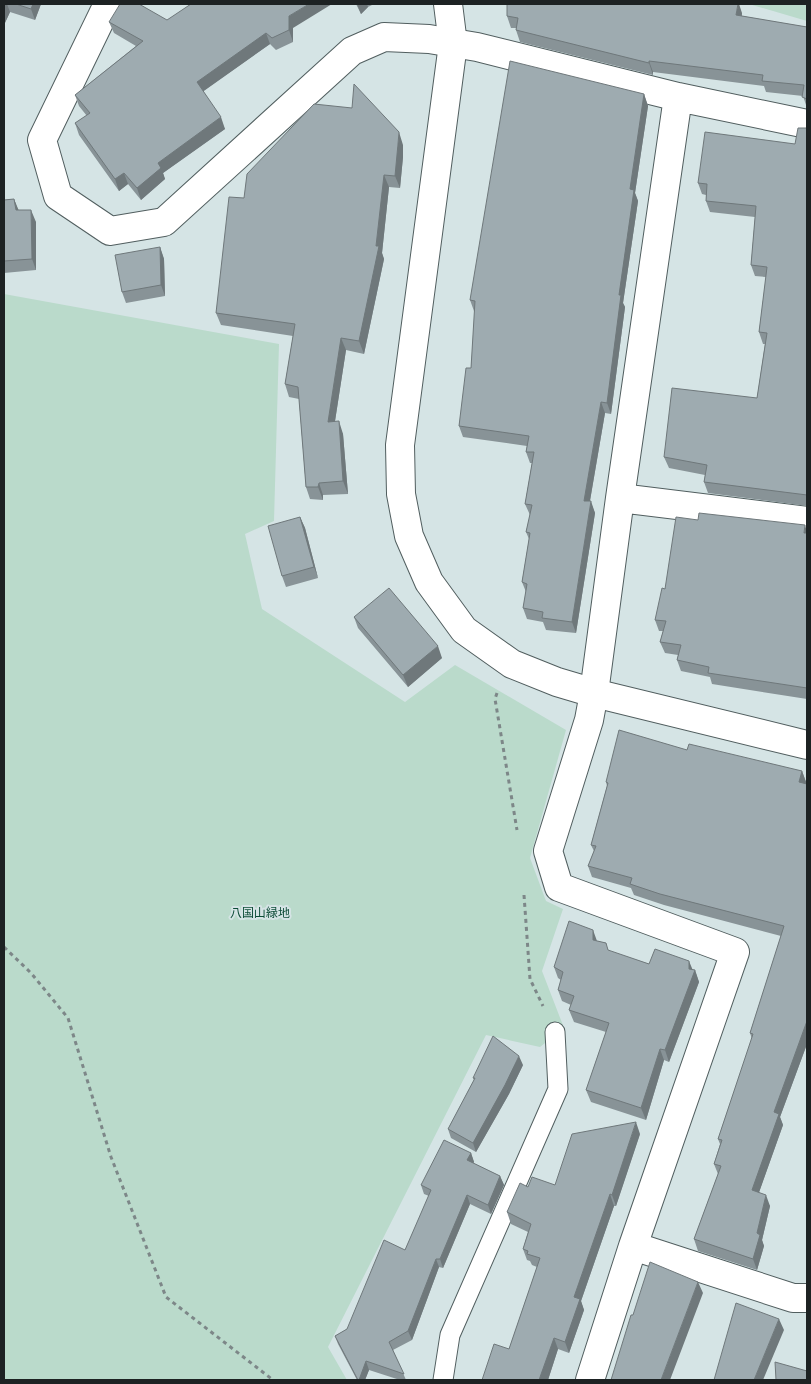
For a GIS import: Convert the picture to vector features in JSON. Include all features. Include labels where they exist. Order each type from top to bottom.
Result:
[{"type":"street","points":[[108,4],[42,140],[58,196],[110,231],[164,222],[352,51],[384,37],[428,39],[477,47],[678,97],[807,124]]},
{"type":"street","points":[[448,4],[453,44],[400,445],[401,494],[409,536],[429,582],[464,630],[512,664],[557,682],[594,693],[807,745]]},
{"type":"street","points":[[590,1380],[633,1246],[735,952],[558,887],[548,851],[589,720],[594,693],[678,97]]},
{"type":"street","points":[[620,498],[807,521]]},
{"type":"street","points":[[633,1246],[794,1298],[807,1298]]},
{"type":"lane","points":[[443,1380],[450,1335],[558,1089],[555,1032]]},
{"type":"path","points":[[4,947],[31,973],[68,1018],[111,1157],[166,1297],[272,1380]]},
{"type":"green space","points":[[749,4],[807,4],[807,21]]},
{"type":"green space","name":"八国山緑地","points":[[4,294],[279,344],[274,521],[245,534],[262,609],[405,702],[455,665],[566,730],[530,858],[546,901],[563,909],[542,971],[564,1028],[540,1047],[486,1035],[328,1347],[347,1380],[4,1380]]},
{"type":"building","points":[[16,4],[33,4],[31,9]]},
{"type":"building","points":[[120,4],[139,4],[167,20],[191,4],[309,4],[289,16],[289,30],[272,38],[266,33],[197,82],[221,117],[158,163],[161,168],[137,188],[124,173],[115,179],[75,123],[90,113],[75,95],[143,41],[109,22]]},
{"type":"building","points":[[507,4],[738,4],[736,15],[807,27],[807,99],[802,97],[804,85],[762,81],[763,75],[649,61],[649,63],[516,30],[518,18],[507,16]]},
{"type":"building","points":[[510,61],[644,94],[630,189],[634,190],[619,295],[621,295],[607,403],[601,402],[584,501],[591,501],[572,622],[542,618],[543,612],[523,608],[527,584],[522,582],[530,533],[526,532],[532,505],[525,504],[534,452],[526,452],[529,436],[459,426],[466,368],[471,368],[475,301],[470,300]]},
{"type":"building","points":[[354,84],[399,132],[395,176],[384,175],[376,246],[379,246],[359,341],[341,338],[328,422],[339,421],[343,481],[319,483],[318,487],[306,487],[298,387],[285,384],[295,324],[216,313],[229,197],[244,198],[247,174],[314,104],[352,108]]},
{"type":"building","points":[[798,128],[807,128],[807,495],[704,482],[707,465],[664,457],[672,388],[757,398],[767,333],[759,332],[767,267],[751,265],[756,206],[706,201],[707,184],[698,183],[705,132],[795,144]]},
{"type":"building","points":[[14,199],[16,210],[31,210],[32,259],[4,261],[4,200]]},
{"type":"building","points":[[160,247],[161,285],[122,292],[115,255]]},
{"type":"building","points":[[699,513],[805,525],[804,533],[807,533],[807,688],[708,673],[709,667],[677,660],[681,645],[660,642],[666,621],[655,620],[662,588],[665,589],[676,517],[698,520]]},
{"type":"building","points":[[300,517],[314,567],[282,576],[268,526]]},
{"type":"building","points":[[389,588],[438,646],[403,675],[354,617]]},
{"type":"building","points":[[619,730],[687,750],[689,744],[802,771],[799,782],[807,784],[807,1021],[774,1112],[779,1114],[752,1190],[766,1195],[757,1233],[760,1235],[753,1259],[694,1239],[721,1166],[714,1164],[722,1140],[718,1139],[753,1034],[750,1033],[784,926],[660,894],[630,884],[632,878],[588,866],[596,846],[591,845],[608,783],[606,782]]},
{"type":"building","points":[[569,921],[593,930],[593,940],[606,943],[608,950],[649,964],[655,949],[689,961],[689,969],[695,970],[665,1050],[660,1049],[641,1108],[586,1090],[609,1023],[569,1010],[574,996],[558,990],[563,972],[554,967]]},
{"type":"building","points":[[493,1036],[519,1056],[473,1143],[448,1129],[475,1078],[473,1078]]},
{"type":"building","points":[[636,1122],[612,1195],[610,1194],[574,1297],[580,1299],[565,1342],[554,1338],[539,1380],[482,1380],[494,1344],[509,1349],[540,1258],[527,1254],[528,1251],[523,1249],[531,1224],[507,1212],[520,1183],[528,1187],[532,1177],[555,1185],[572,1134]]},
{"type":"building","points":[[444,1140],[471,1153],[467,1160],[500,1176],[488,1205],[467,1195],[440,1259],[436,1259],[408,1331],[389,1342],[404,1374],[366,1361],[358,1380],[335,1336],[347,1329],[384,1240],[405,1250],[431,1190],[421,1185]]},
{"type":"building","points":[[650,1262],[698,1282],[661,1380],[611,1380],[631,1315],[633,1315]]},
{"type":"building","points":[[736,1303],[779,1319],[754,1380],[714,1380]]},
{"type":"building","points":[[775,1362],[807,1371],[807,1380],[776,1380]]}]
